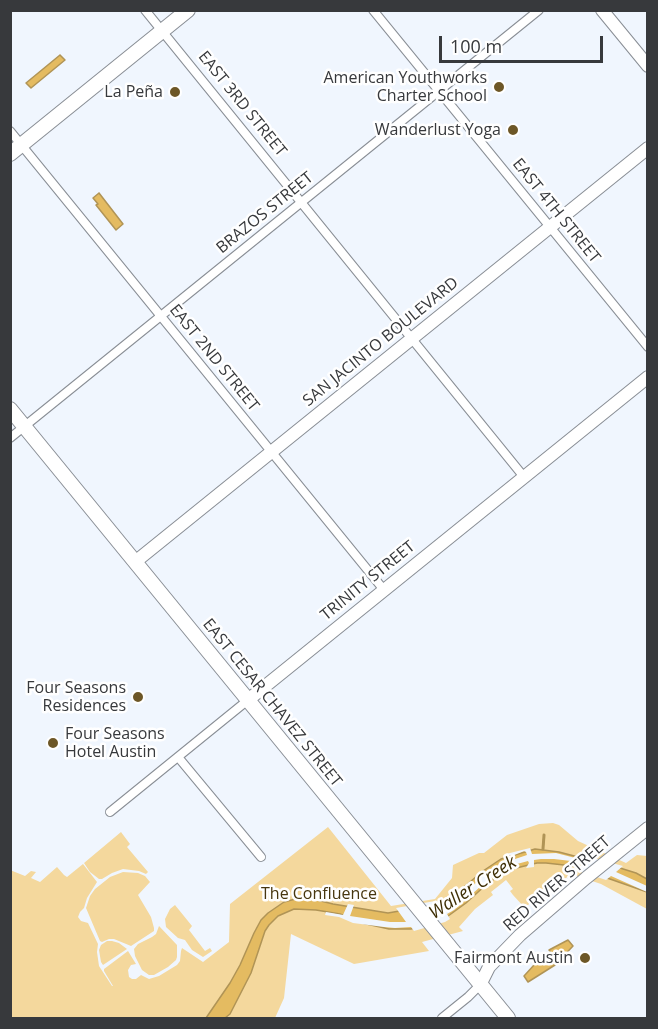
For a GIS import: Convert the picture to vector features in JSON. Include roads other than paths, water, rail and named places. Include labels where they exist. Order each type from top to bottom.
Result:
[{"type":"main road","points":[[16,149],[188,10]]},
{"type":"main road","points":[[602,10],[648,66]]},
{"type":"main road","name":"SAN JACINTO BOULEVARD","points":[[135,562],[648,147]]},
{"type":"main road","name":"TRINITY STREET","points":[[248,700],[648,377]]},
{"type":"main road","name":"EAST CESAR CHAVEZ STREET","points":[[10,409],[508,1018]]},
{"type":"main road","name":"RED RIVER STREET","points":[[480,985],[489,968],[520,935],[648,828]]},
{"type":"street","name":"EAST 3RD STREET","points":[[145,10],[524,477]]},
{"type":"street","name":"EAST 4TH STREET","points":[[373,10],[648,347]]},
{"type":"street","name":"BRAZOS STREET","points":[[10,438],[538,10]]},
{"type":"street","name":"EAST 2ND STREET","points":[[10,131],[16,149],[161,316],[384,590]]},
{"type":"street","name":"TRINITY STREET","points":[[110,812],[248,700]]},
{"type":"street","points":[[178,757],[261,857]]},
{"type":"street","name":"RED RIVER STREET","points":[[442,1018],[480,985]]},
{"type":"water","points":[[60,55],[65,60],[31,88],[26,83]]},
{"type":"water","points":[[99,193],[123,224],[116,230],[96,205],[98,204],[93,198]]},
{"type":"water","name":"Waller Creek","points":[[535,849],[559,852],[636,873],[647,879],[647,892],[573,866],[537,863],[508,870],[488,883],[444,919],[411,929],[389,929],[362,923],[340,914],[294,909],[278,916],[265,931],[251,973],[230,1014],[225,1018],[206,1018],[230,983],[261,920],[284,902],[299,898],[313,899],[388,913],[445,903],[501,859]]},
{"type":"water","points":[[568,940],[573,946],[558,962],[549,950]]},
{"type":"water","points":[[545,953],[555,965],[528,982],[524,976]]},
{"type":"waterway","points":[[543,849],[544,835]]},
{"type":"place","name":"American Youthworks Charter School","points":[[499,87]]},
{"type":"place","name":"La Peña","points":[[175,92]]},
{"type":"place","name":"Wanderlust Yoga","points":[[513,130]]},
{"type":"place","name":"Four Seasons Residences","points":[[138,697]]},
{"type":"place","name":"Four Seasons Hotel Austin","points":[[53,743]]},
{"type":"place","name":"Fairmont Austin","points":[[585,958]]},
{"type":"park label","name":"The Confluence","points":[[319,894]]}]
